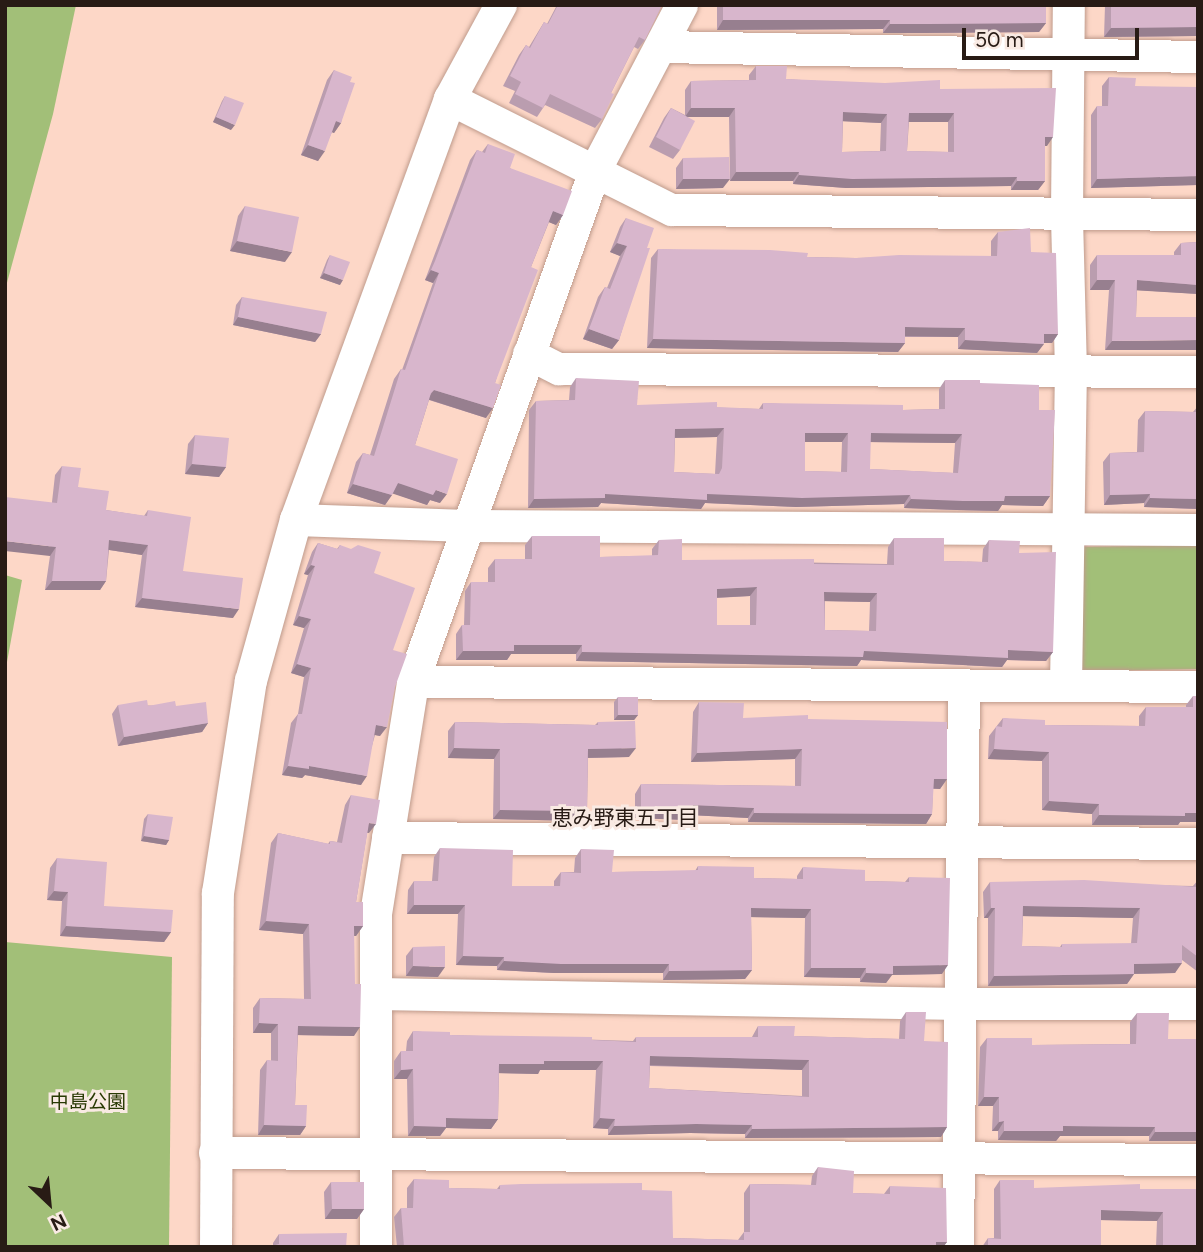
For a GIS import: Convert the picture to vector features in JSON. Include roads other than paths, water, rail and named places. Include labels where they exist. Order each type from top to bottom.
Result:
[{"type":"street","points":[[216,1247],[218,893],[251,681],[296,520],[450,99],[501,5]]},
{"type":"street","points":[[376,1247],[376,914],[413,682],[595,171],[682,5]]},
{"type":"street","points":[[1066,686],[1071,371],[1067,215],[1069,5]]},
{"type":"street","points":[[662,47],[1070,57],[1198,57]]},
{"type":"street","points":[[450,99],[672,211],[1198,215]]},
{"type":"street","points":[[529,354],[559,369],[1198,372]]},
{"type":"street","points":[[296,520],[467,526],[1198,530]]},
{"type":"street","points":[[413,682],[1198,687]]},
{"type":"street","points":[[958,1247],[964,687]]},
{"type":"street","points":[[388,838],[1198,844]]},
{"type":"street","points":[[377,993],[961,1004],[1198,1004]]},
{"type":"street","points":[[215,1153],[375,1152],[1198,1160]]},
{"type":"district","name":"恵み野東五丁目","points":[[625,818]]},
{"type":"park label","name":"中島公園","points":[[88,1102]]}]
